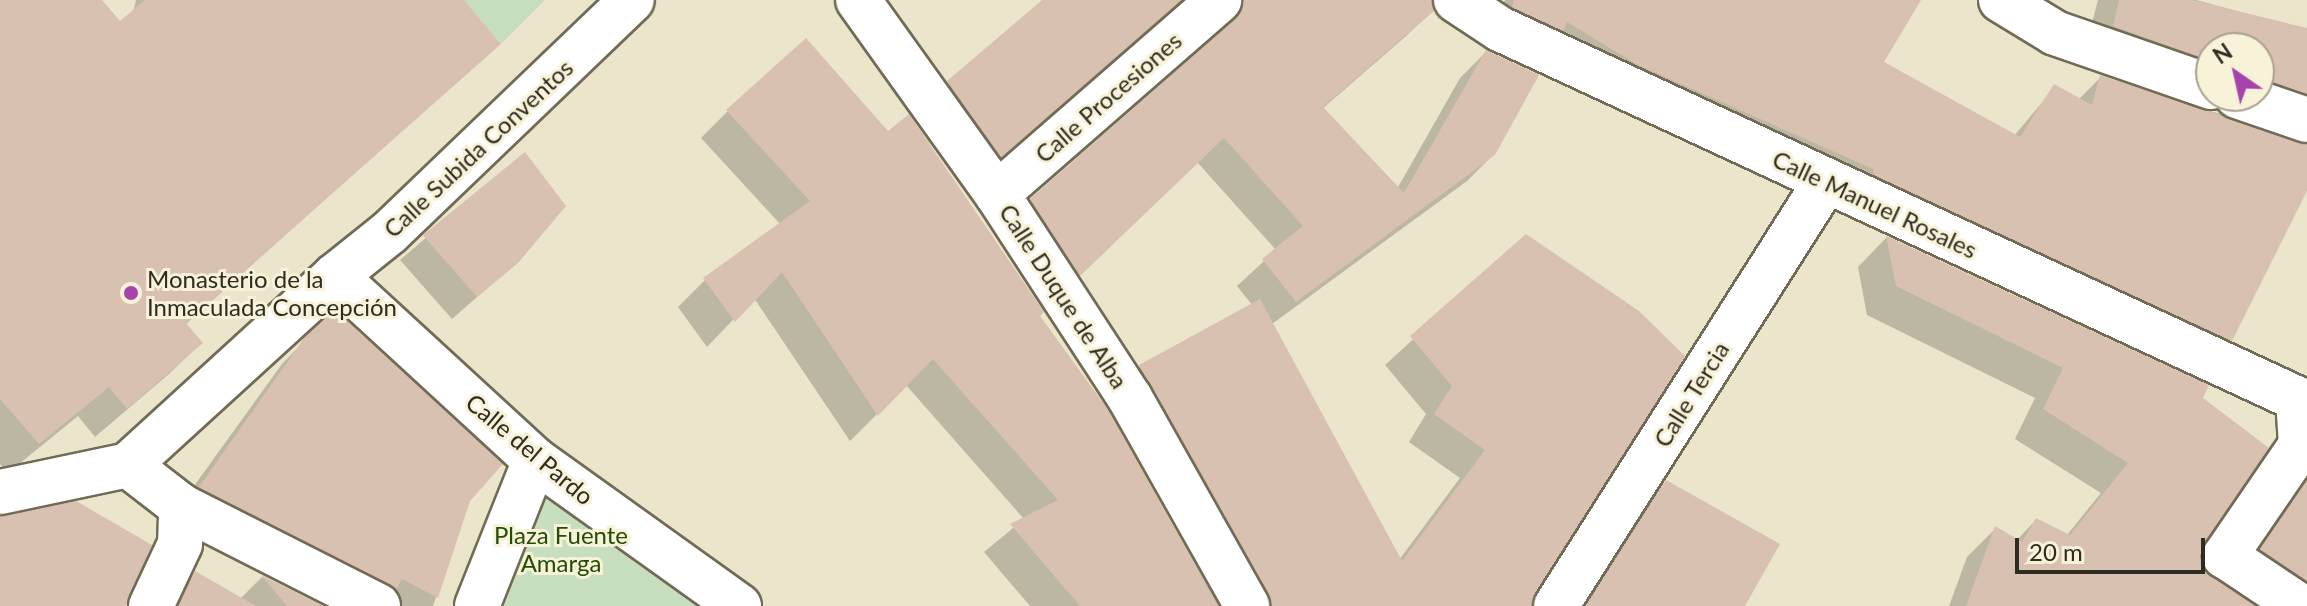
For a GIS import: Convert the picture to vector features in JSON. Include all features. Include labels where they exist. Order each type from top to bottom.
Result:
[{"type":"street","name":"Calle Subida Conventos","points":[[128,465],[335,276],[390,232],[632,0]]},
{"type":"street","name":"Calle Duque de Alba","points":[[858,0],[997,194],[1130,398],[1247,606]]},
{"type":"street","name":"Calle Procesiones","points":[[997,194],[1219,0]]},
{"type":"street","name":"Calle Manuel Rosales","points":[[1456,0],[1500,29],[1826,181],[2302,392]]},
{"type":"street","points":[[2001,0],[2060,16],[2195,79]]},
{"type":"street","points":[[2275,109],[2307,120]]},
{"type":"street","name":"Calle Tercia","points":[[1556,606],[1826,181]]},
{"type":"street","name":"Calle del Pardo","points":[[335,276],[535,460],[739,606]]},
{"type":"street","points":[[2300,606],[2225,556],[2301,445],[2302,392]]},
{"type":"street","points":[[477,606],[535,460]]},
{"type":"street","points":[[0,492],[128,465],[181,506],[378,606]]},
{"type":"street","points":[[151,606],[180,544],[181,506]]},
{"type":"green space","points":[[464,0],[545,0],[501,44]]},
{"type":"green space","name":"Plaza Fuente Amarga","points":[[535,460],[702,606],[477,606]]},
{"type":"building","name":"Monasterio de la Inmaculada Concepción","points":[[0,0],[102,0],[120,21],[145,0],[464,0],[501,44],[186,323],[203,343],[127,409],[109,387],[39,444],[0,399]]},
{"type":"building","points":[[1042,0],[1181,0],[1001,157],[947,81]]},
{"type":"building","points":[[1243,0],[1431,0],[1434,11],[1323,107],[1404,193],[1486,50],[1539,75],[1495,155],[1296,302],[1262,259],[1303,226],[1224,138],[1080,276],[1030,199],[1235,19]]},
{"type":"building","points":[[1514,0],[1921,0],[1884,62],[2020,137],[2054,84],[2092,105],[2100,75],[2195,107],[2195,112],[2211,112],[2307,144],[2307,191],[2232,341],[1874,175],[1873,169],[1638,65],[1567,22],[1563,31],[1512,7]]},
{"type":"building","points":[[2119,0],[2192,0],[2307,28],[2307,94],[2275,83],[2275,32],[2195,32],[2195,55],[2113,26]]},
{"type":"building","points":[[806,38],[888,131],[909,114],[1044,312],[1040,316],[1109,411],[1218,606],[1080,606],[1010,524],[1058,500],[933,359],[878,416],[782,272],[735,322],[703,278],[810,201],[726,110]]},
{"type":"building","points":[[525,152],[566,206],[518,263],[477,297],[423,235]]},
{"type":"building","points":[[1526,234],[1639,311],[1685,356],[1531,606],[1272,606],[1139,365],[1260,299],[1402,561],[1485,450],[1434,414],[1452,386],[1410,336]]},
{"type":"building","points":[[1886,236],[2209,385],[2203,398],[2269,448],[2200,553],[2211,576],[2255,606],[1966,606],[1995,526],[2022,542],[2036,518],[2070,535],[2128,463],[2043,409],[2063,368],[1896,286]]},
{"type":"building","points":[[335,310],[503,464],[470,501],[438,598],[402,579],[396,589],[199,487],[305,337]]},
{"type":"building","points":[[1666,480],[1780,544],[1745,606],[1586,606]]},
{"type":"building","points":[[2307,480],[2307,581],[2260,549]]},
{"type":"building","points":[[76,501],[152,545],[126,606],[0,606],[0,516]]},
{"type":"building","points":[[195,571],[256,606],[179,606]]},
{"type":"building","points":[[261,575],[323,606],[287,606]]},
{"type":"place","name":"Monasterio de la Inmaculada Concepción","points":[[131,293]]}]
